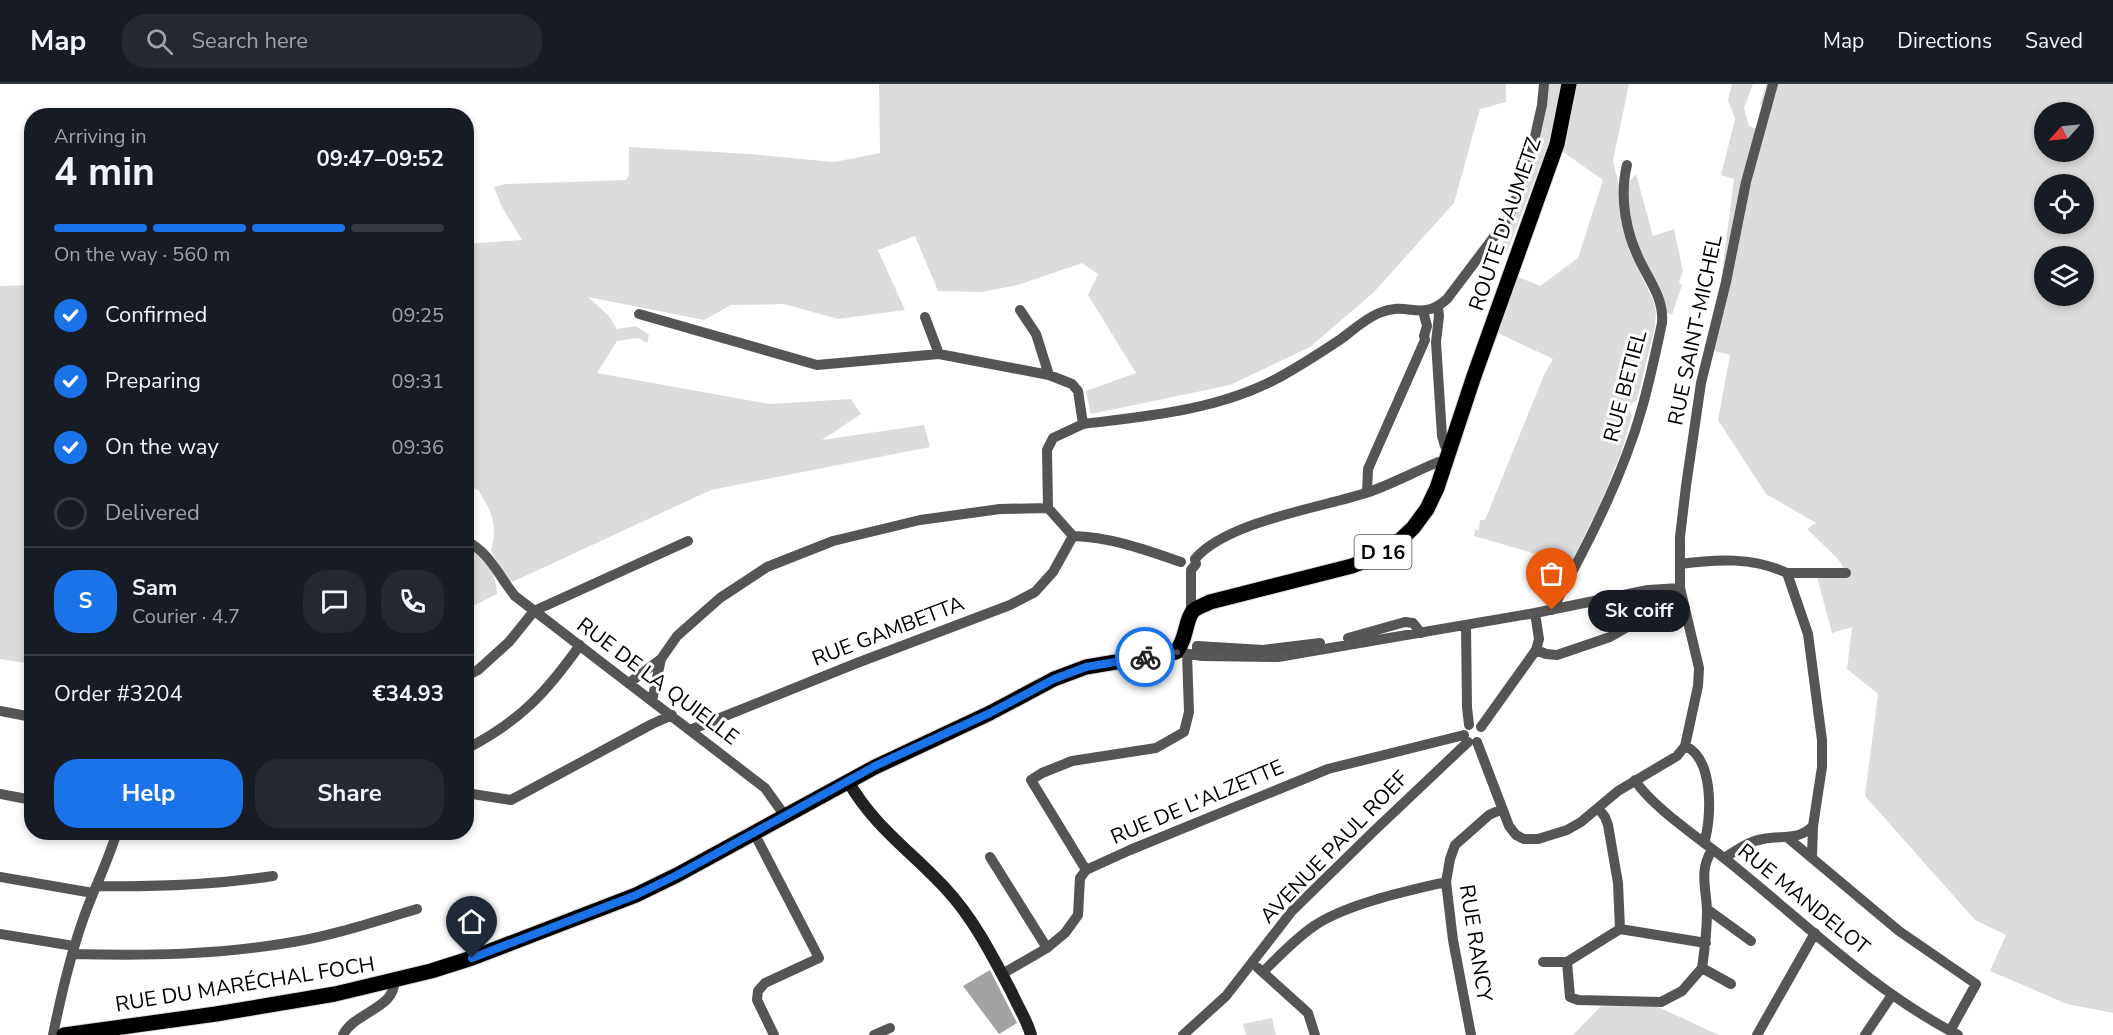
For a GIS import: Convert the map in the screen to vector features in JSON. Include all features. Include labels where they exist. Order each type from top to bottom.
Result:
[{"type":"main road","name":"ROUTE D'AUMETZ","points":[[1450,448],[1557,144],[1569,84]]},
{"type":"main road","name":"D 16","points":[[1191,612],[1210,602],[1352,566],[1375,557],[1413,528],[1427,509],[1450,448]]},
{"type":"main road","points":[[1189,652],[1183,644],[1191,612]]},
{"type":"main road","name":"RUE DU MARÉCHAL FOCH","points":[[64,1035],[263,1007],[335,994],[472,958],[622,901],[677,875],[848,781],[990,713],[1054,679],[1086,667],[1189,652]]},
{"type":"main road","points":[[848,781],[857,798],[881,828],[945,888],[968,915],[1002,974],[1031,1035]]},
{"type":"street","points":[[1193,565],[1187,556],[1181,562],[1120,542],[1089,536],[1073,536],[1048,508],[1047,450],[1053,438],[1083,424],[1157,415],[1237,396],[1276,379],[1313,358],[1375,314],[1391,308],[1423,312],[1438,307],[1447,299],[1509,217],[1529,163],[1542,105],[1544,84]]},
{"type":"street","name":"RUE SAINT-MICHEL","points":[[1685,746],[1698,686],[1699,668],[1680,588],[1686,486],[1701,383],[1726,282],[1746,182],[1773,84]]},
{"type":"street","name":"RUE BETIEL","points":[[1552,610],[1590,539],[1626,456],[1642,408],[1662,323],[1663,311],[1660,298],[1637,255],[1627,218],[1623,199],[1623,182],[1627,165]]},
{"type":"street","points":[[1367,492],[1368,470],[1431,340],[1439,316],[1438,307]]},
{"type":"street","points":[[1020,310],[1036,334],[1049,375]]},
{"type":"street","points":[[1423,312],[1427,326],[1424,336],[1431,340]]},
{"type":"street","points":[[639,314],[817,365],[939,354],[1049,375],[1072,384],[1078,391],[1083,424]]},
{"type":"street","points":[[925,317],[939,354]]},
{"type":"street","points":[[1431,340],[1442,436],[1445,446],[1450,448]]},
{"type":"street","points":[[1191,612],[1193,565],[1203,550],[1220,539],[1258,524],[1367,492],[1438,462],[1444,465]]},
{"type":"street","points":[[629,683],[661,659],[677,636],[720,598],[767,567],[833,541],[920,520],[1000,509],[1048,508]]},
{"type":"street","name":"RUE GAMBETTA","points":[[690,730],[1027,597],[1035,592],[1053,572],[1073,536]]},
{"type":"street","points":[[474,672],[509,642],[534,611],[688,541]]},
{"type":"street","name":"RUE DE LA QUIELLE","points":[[474,545],[487,555],[514,596],[765,788],[785,816]]},
{"type":"street","points":[[1680,564],[1711,560],[1759,562],[1787,573],[1846,573]]},
{"type":"street","points":[[1787,573],[1808,634],[1822,740],[1822,768],[1813,826],[1812,856]]},
{"type":"street","points":[[1002,974],[1047,948],[1065,933],[1078,915],[1080,878],[1086,870],[1031,780],[1072,761],[1156,748],[1184,732],[1189,712],[1189,652],[1278,657],[1552,610],[1648,590],[1680,588]]},
{"type":"street","points":[[1536,650],[1557,655],[1610,637],[1655,608],[1666,589]]},
{"type":"street","points":[[1481,727],[1536,650],[1539,639],[1534,613]]},
{"type":"street","points":[[1466,625],[1469,725],[1464,731],[1509,826],[1516,835],[1524,839],[1538,839],[1567,830],[1635,780],[1677,756],[1685,746],[1697,755],[1710,796],[1708,846],[1704,869],[1707,909],[1706,943],[1702,968],[1682,991],[1660,1002],[1578,1000],[1570,997],[1567,962]]},
{"type":"street","points":[[474,745],[492,736],[518,717],[554,681],[580,645]]},
{"type":"street","points":[[652,701],[661,659]]},
{"type":"street","points":[[0,711],[24,716]]},
{"type":"street","points":[[474,795],[511,800],[672,715]]},
{"type":"street","points":[[1469,725],[1481,727]]},
{"type":"street","points":[[1470,740],[1483,734],[1481,727]]},
{"type":"street","name":"RUE DE L'ALZETTE","points":[[1086,870],[1328,769],[1470,740]]},
{"type":"street","name":"AVENUE PAUL ROEF","points":[[1183,1035],[1226,996],[1292,912],[1470,740]]},
{"type":"street","name":"RUE MANDELOT","points":[[1635,780],[1647,796],[1892,995],[1954,1033]]},
{"type":"street","points":[[0,794],[24,798]]},
{"type":"street","points":[[1598,808],[1608,825],[1618,883],[1620,929]]},
{"type":"street","name":"RUE RANCY","points":[[1471,1035],[1453,940],[1446,882],[1455,845],[1488,815],[1502,809]]},
{"type":"street","points":[[1724,858],[1748,843],[1763,839],[1788,838],[1807,832],[1813,826]]},
{"type":"street","points":[[754,833],[819,958],[765,983],[758,991],[758,1000],[774,1035]]},
{"type":"street","points":[[1788,838],[1899,931],[1976,984],[1954,1033]]},
{"type":"street","points":[[53,1035],[73,950],[115,840]]},
{"type":"street","points":[[990,857],[1047,948]]},
{"type":"street","points":[[0,877],[95,889],[225,883],[273,876]]},
{"type":"street","points":[[1263,972],[1316,925],[1338,914],[1395,894],[1446,882]]},
{"type":"street","points":[[0,934],[73,950],[142,956],[212,952],[293,942],[340,932],[417,909]]},
{"type":"street","points":[[1707,909],[1751,941]]},
{"type":"street","points":[[1543,962],[1567,962],[1620,929],[1706,943]]},
{"type":"street","points":[[1756,1035],[1815,933]]},
{"type":"street","points":[[1267,944],[1280,955]]},
{"type":"street","points":[[1253,964],[1308,1013],[1315,1035]]},
{"type":"street","points":[[1702,968],[1731,984]]},
{"type":"street","points":[[343,1035],[347,1026],[390,998],[395,989],[394,980]]},
{"type":"street","points":[[1865,1035],[1892,995]]},
{"type":"street","points":[[873,1035],[890,1028]]},
{"type":"shaded area","points":[[879,84],[1506,84],[1506,102],[1480,109],[1454,203],[1373,293],[1310,347],[1230,385],[1091,414],[1086,391],[1136,373],[1088,295],[1098,274],[1082,263],[1018,285],[981,292],[938,291],[915,236],[878,250],[905,310],[838,319],[784,304],[731,305],[704,320],[588,297],[609,316],[617,329],[636,326],[649,335],[647,343],[638,338],[617,341],[597,373],[770,404],[851,399],[861,414],[822,440],[924,425],[930,447],[711,490],[510,583],[491,551],[494,526],[490,512],[478,490],[474,489],[474,243],[522,240],[502,207],[494,187],[506,184],[626,180],[629,175],[629,147],[750,154],[834,162],[880,153]]},
{"type":"shaded area","points":[[1547,84],[1629,84],[1613,161],[1622,198],[1628,183],[1636,174],[1653,236],[1674,229],[1683,271],[1679,283],[1682,285],[1672,315],[1663,311],[1621,220],[1629,250],[1653,300],[1656,312],[1655,327],[1637,400],[1629,409],[1632,416],[1621,453],[1594,520],[1572,561],[1567,561],[1559,555],[1548,564],[1543,556],[1474,536],[1475,530],[1479,530],[1480,520],[1485,520],[1544,375],[1553,359],[1496,332],[1516,276],[1540,286],[1578,258],[1603,180],[1563,152],[1548,145],[1507,252],[1501,248],[1533,164]]},
{"type":"shaded area","points":[[1732,84],[1753,84],[1744,108],[1749,126],[1759,130],[1766,107],[1760,104],[1766,84],[2113,84],[2113,1013],[2067,1004],[1990,971],[2006,935],[1975,920],[1865,796],[1878,694],[1847,669],[1852,627],[1832,633],[1816,573],[1846,572],[1838,559],[1807,529],[1816,523],[1766,494],[1718,420],[1730,355],[1710,350],[1726,282],[1721,281],[1734,179],[1721,175],[1735,119],[1728,100]]},
{"type":"shaded area","points":[[24,285],[24,663],[0,659],[0,286]]},
{"type":"shaded area","points":[[474,551],[484,559],[491,570],[497,594],[474,606]]},
{"type":"shaded area","points":[[990,970],[1017,1023],[999,1034],[963,986]]},
{"type":"shaded area","points":[[1601,1006],[1658,1007],[1719,1035],[1573,1035]]},
{"type":"shaded area","points":[[1272,1018],[1276,1035],[1246,1035],[1243,1024]]},
{"type":"way so far","points":[[1145,657],[1176,652],[1202,656],[1278,657],[1552,610]]},
{"type":"place","name":"Sk coiff","points":[[1552,610]]},
{"type":"route","points":[[472,958],[636,895],[677,875],[875,766],[990,713],[1054,679],[1086,667],[1145,657]]}]
